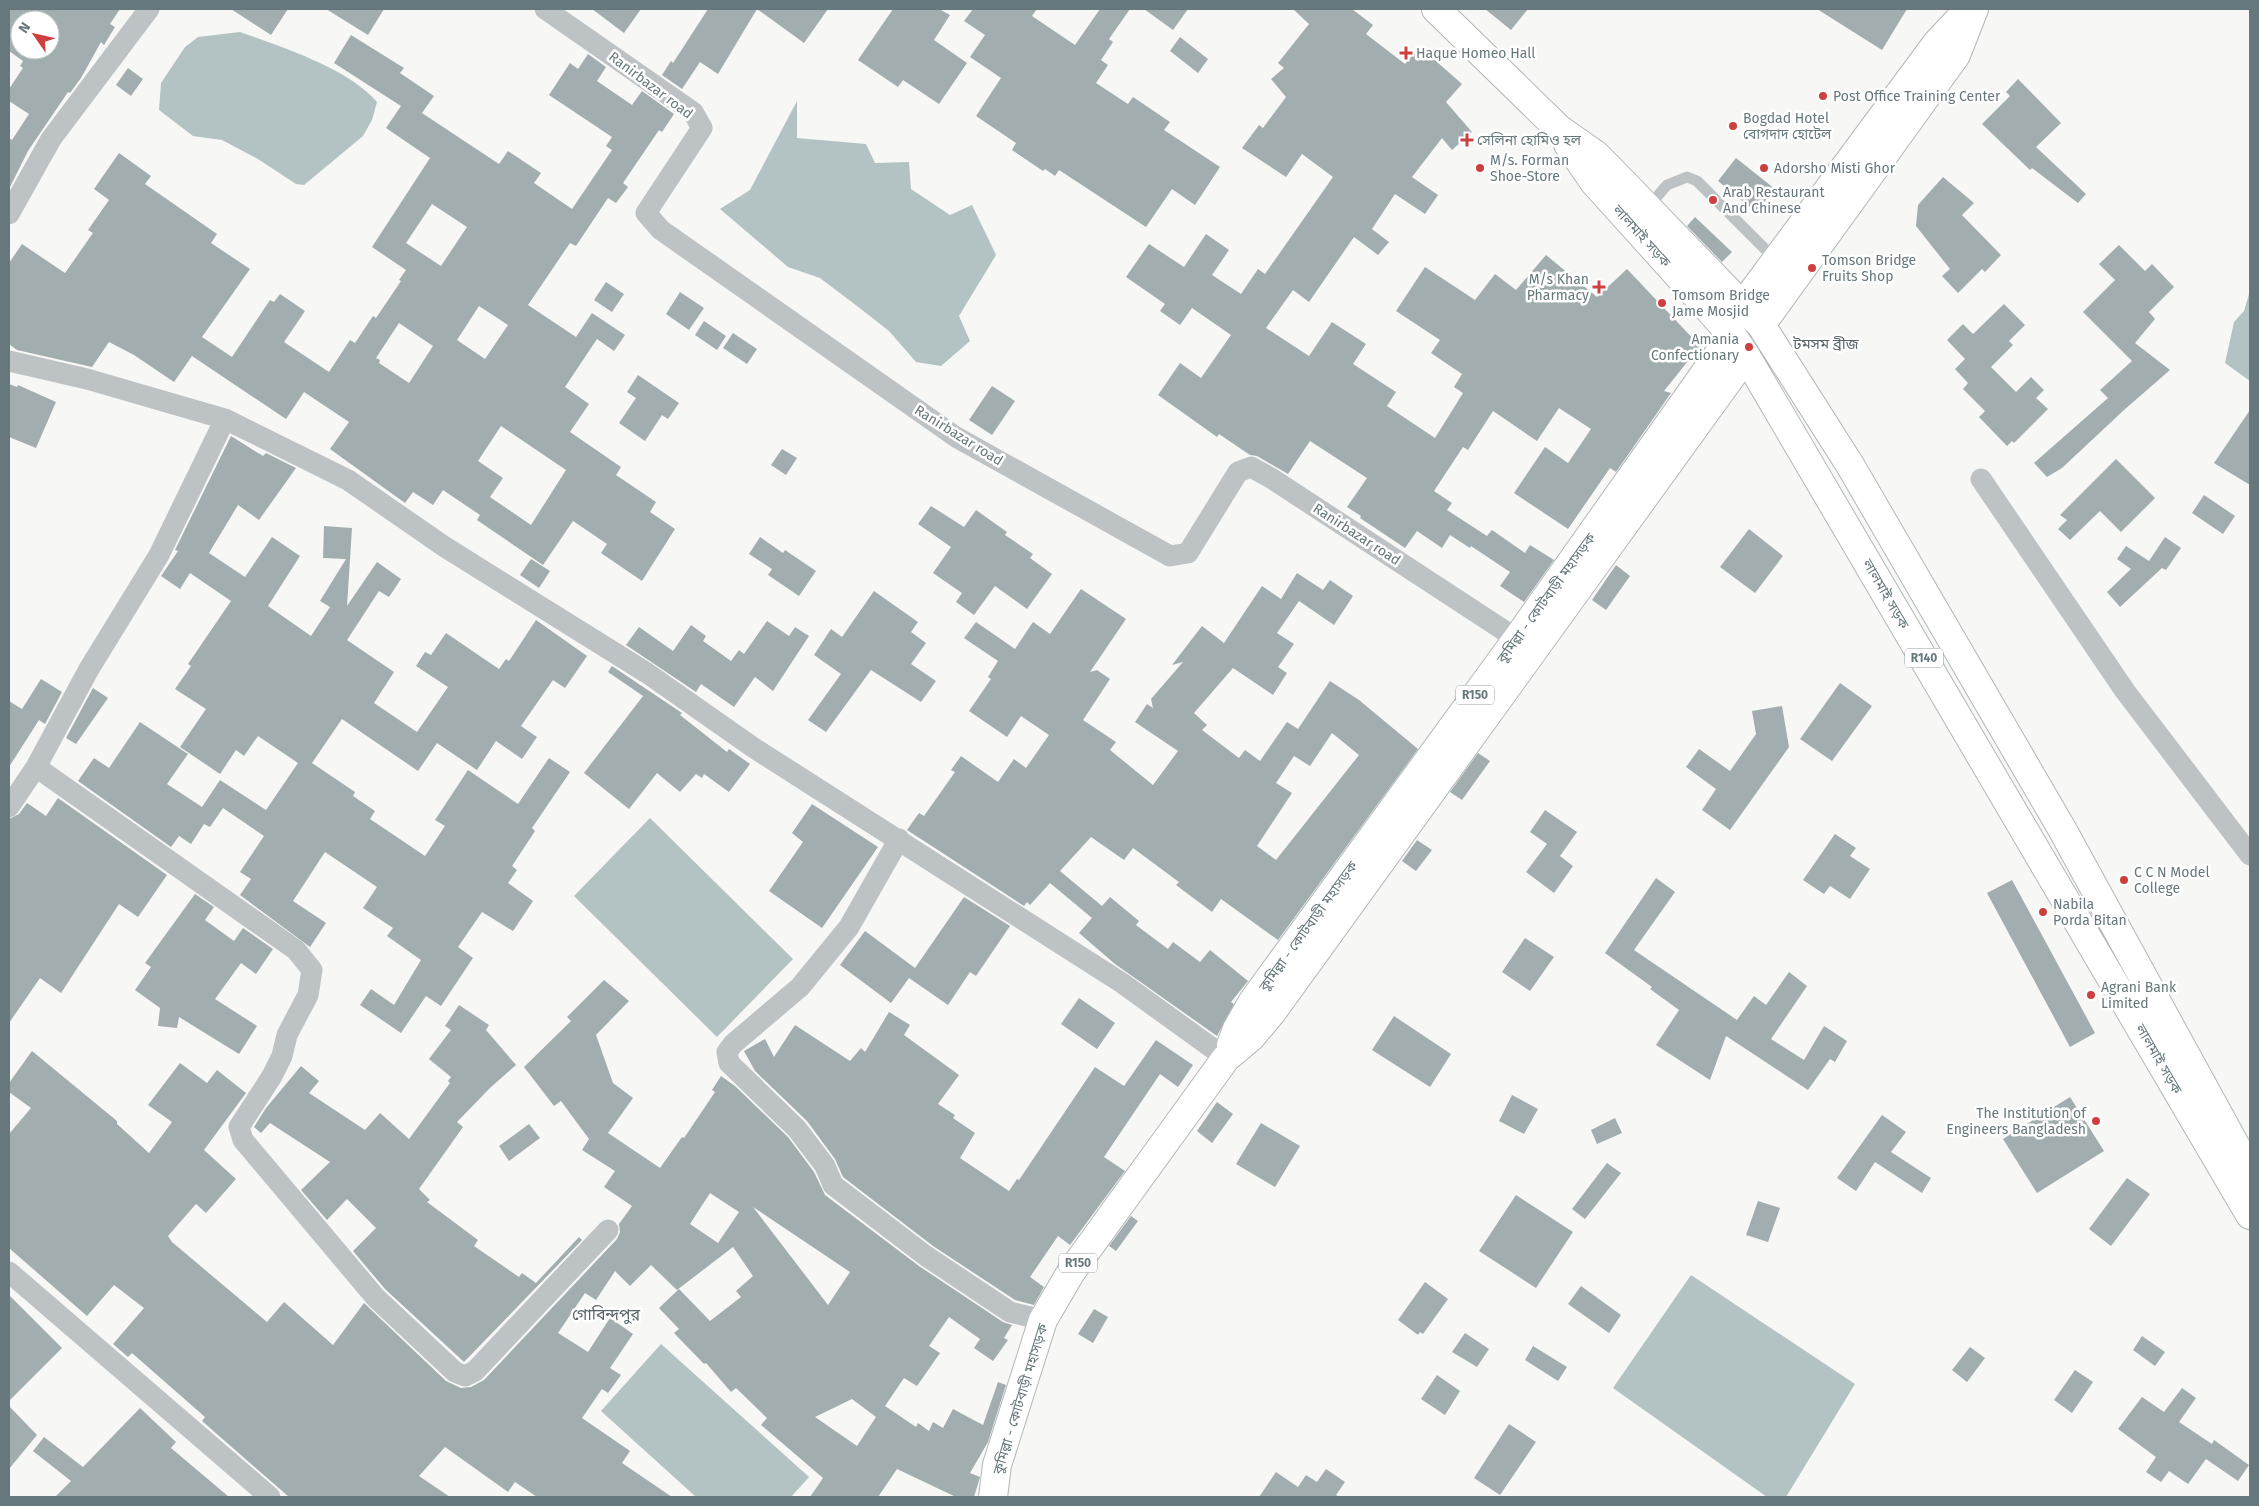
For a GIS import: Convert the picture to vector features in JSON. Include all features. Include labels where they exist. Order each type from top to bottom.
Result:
[{"type":"main road","name":"লালমাই সড়ক","points":[[1436,9],[1559,129],[1596,155],[1752,315],[1850,465],[2062,829],[2250,1172]]},
{"type":"main road","points":[[1752,315],[1848,184],[1937,43],[1969,9]]},
{"type":"main road","points":[[1752,315],[1776,260],[1848,184],[1956,55],[1974,9]]},
{"type":"main road","name":"লালমাই সড়ক","points":[[1559,129],[1594,182],[1739,346],[2250,1215]]},
{"type":"main road","name":"কুমিল্লা - কোটবাড়ী মহাসড়ক","points":[[1500,680],[1517,639],[1739,346]]},
{"type":"main road","name":"কুমিল্লা - কোটবাড়ী মহাসড়ক","points":[[993,1497],[997,1465],[1043,1320],[1071,1272],[1226,1058],[1251,1037],[1272,1012],[1500,680],[1739,346]]},
{"type":"main road","points":[[2034,845],[2062,829]]},
{"type":"street","points":[[9,214],[51,140],[149,9]]},
{"type":"street","name":"Ranirbazar road","points":[[545,9],[693,112],[702,128],[646,213],[661,230],[956,437],[1170,556],[1188,553],[1238,472],[1251,467],[1271,478],[1517,639]]},
{"type":"street","points":[[9,361],[87,379],[224,419],[348,480],[445,547],[647,673],[754,748],[1122,982],[1226,1058]]},
{"type":"street","points":[[9,807],[36,767],[89,669],[159,555],[224,419]]},
{"type":"street","points":[[1981,479],[2125,691],[2250,855]]},
{"type":"street","points":[[36,767],[296,950],[312,970],[308,995],[287,1035],[282,1056],[272,1076],[239,1127],[244,1140],[376,1298],[455,1372],[465,1376],[474,1371],[608,1230]]},
{"type":"street","points":[[899,839],[849,927],[800,987],[733,1044],[727,1052],[729,1063],[797,1129],[825,1166],[832,1185],[926,1256],[1010,1312],[1043,1320]]},
{"type":"street","points":[[9,1272],[270,1497]]},
{"type":"lane","points":[[1648,207],[1667,185],[1687,177],[1697,181],[1776,260]]},
{"type":"shaded area","points":[[240,32],[294,52],[332,69],[365,90],[377,102],[372,120],[363,136],[304,185],[296,184],[258,159],[222,140],[193,136],[159,110],[161,83],[185,47],[198,37]]},
{"type":"shaded area","points":[[797,101],[797,138],[866,144],[875,163],[909,162],[911,189],[950,215],[972,205],[996,255],[959,316],[970,341],[941,366],[916,362],[889,331],[857,306],[820,278],[788,267],[720,209],[750,190]]},
{"type":"shaded area","points":[[2250,291],[2250,381],[2225,363],[2234,322],[2244,311]]},
{"type":"shaded area","points":[[650,818],[793,959],[717,1037],[574,896]]},
{"type":"shaded area","points":[[1691,1275],[1855,1384],[1786,1497],[1767,1497],[1613,1388]]},
{"type":"shaded area","points":[[661,1344],[809,1477],[791,1497],[696,1497],[601,1411]]},
{"type":"building","points":[[9,9],[120,9],[110,24],[115,27],[104,45],[101,42],[81,78],[70,93],[68,92],[28,151],[9,189],[9,138],[12,140],[29,114],[9,101],[9,89],[23,68],[20,66],[23,61],[22,60],[60,60],[60,10],[10,10],[10,52]]},
{"type":"building","points":[[231,9],[288,9],[271,35]]},
{"type":"building","points":[[326,9],[384,9],[368,35]]},
{"type":"building","points":[[592,9],[641,9],[624,33]]},
{"type":"building","points":[[708,9],[757,9],[718,74],[700,62],[682,89],[662,75],[671,61],[673,63]]},
{"type":"building","points":[[757,9],[828,9],[804,43]]},
{"type":"building","points":[[893,9],[939,9],[950,15],[934,40],[967,63],[939,104],[903,80],[898,87],[858,60]]},
{"type":"building","points":[[973,9],[1037,9],[1032,16],[1075,45],[1100,9],[1130,9],[1109,39],[1113,42],[1101,60],[1108,65],[1096,83],[1128,104],[1133,97],[1170,122],[1164,130],[1220,167],[1195,205],[1172,189],[1146,227],[1059,170],[1055,176],[1045,169],[1043,171],[1012,150],[1016,143],[976,116],[1001,78],[970,57],[985,35],[964,21]]},
{"type":"building","points":[[1144,9],[1188,9],[1173,30]]},
{"type":"building","points":[[1293,9],[1352,9],[1373,25],[1366,34],[1405,64],[1420,47],[1462,84],[1446,102],[1472,132],[1452,150],[1442,138],[1412,177],[1438,195],[1425,214],[1395,194],[1372,229],[1389,242],[1378,255],[1354,237],[1309,302],[1293,290],[1266,328],[1309,356],[1332,322],[1366,344],[1353,364],[1396,392],[1387,406],[1435,438],[1463,393],[1454,387],[1462,374],[1431,353],[1440,340],[1396,311],[1425,267],[1475,300],[1495,274],[1516,290],[1546,255],[1597,297],[1627,269],[1700,346],[1664,391],[1671,393],[1616,472],[1610,468],[1568,529],[1514,493],[1545,447],[1568,463],[1591,429],[1559,408],[1537,441],[1493,411],[1468,450],[1463,447],[1434,491],[1452,503],[1447,510],[1487,536],[1492,530],[1525,553],[1530,545],[1554,560],[1524,602],[1500,586],[1510,572],[1471,546],[1470,548],[1450,535],[1442,548],[1417,531],[1405,548],[1360,518],[1361,516],[1347,507],[1367,478],[1310,441],[1288,474],[1257,456],[1250,455],[1219,434],[1217,437],[1158,395],[1180,363],[1201,378],[1231,335],[1192,308],[1180,325],[1160,311],[1165,304],[1126,277],[1149,244],[1184,267],[1206,234],[1229,250],[1212,275],[1241,294],[1258,269],[1265,274],[1333,177],[1302,154],[1286,177],[1242,148],[1259,125],[1263,128],[1286,97],[1271,79],[1284,68],[1278,63],[1309,24]]},
{"type":"building","points":[[1485,9],[1528,9],[1511,30]]},
{"type":"building","points":[[1817,9],[1907,9],[1882,50]]},
{"type":"building","points":[[351,35],[404,68],[400,73],[434,96],[422,113],[499,164],[508,151],[541,173],[534,183],[572,209],[612,150],[606,146],[612,137],[549,95],[570,63],[578,69],[588,54],[606,67],[597,81],[632,105],[642,91],[674,114],[662,132],[659,130],[623,183],[628,187],[616,203],[608,198],[576,246],[570,243],[528,305],[576,337],[592,313],[625,335],[614,351],[597,339],[565,387],[589,404],[570,432],[621,467],[616,475],[656,502],[650,512],[675,529],[642,581],[601,553],[607,544],[573,521],[543,565],[477,520],[480,515],[443,490],[433,505],[413,492],[405,503],[330,449],[349,422],[304,392],[286,419],[192,356],[174,382],[134,355],[109,342],[92,367],[17,350],[9,344],[9,263],[22,244],[65,273],[93,233],[88,230],[109,200],[94,189],[119,153],[151,176],[145,184],[217,234],[211,243],[250,269],[202,337],[232,357],[270,300],[274,302],[280,294],[305,311],[284,342],[329,372],[350,340],[355,343],[373,316],[376,318],[401,281],[399,280],[406,270],[372,247],[430,158],[386,128],[401,106],[334,63]],"holes":[[[432,204],[467,227],[441,266],[406,243]],[[479,306],[508,325],[485,359],[457,340]],[[399,323],[433,346],[409,383],[379,363],[380,360],[376,358]],[[501,426],[566,470],[531,525],[490,497],[503,478],[478,461]]]},
{"type":"building","points":[[1180,37],[1208,59],[1198,73],[1170,51]]},
{"type":"building","points":[[128,68],[143,79],[131,96],[116,85]]},
{"type":"building","points":[[2018,79],[2061,123],[2036,147],[2086,194],[2078,203],[2032,168],[2030,170],[1982,124],[2010,96],[2006,92]]},
{"type":"building","points":[[1736,158],[1775,189],[1756,212],[1718,181]]},
{"type":"building","points":[[1943,177],[1974,203],[1962,215],[2001,255],[1985,272],[1982,269],[1958,293],[1942,276],[1950,269],[1916,226],[1918,205]]},
{"type":"building","points":[[1695,217],[1732,252],[1722,262],[1687,226]]},
{"type":"building","points":[[2119,245],[2145,271],[2152,264],[2174,287],[2149,312],[2155,319],[2135,343],[2170,370],[2062,468],[2047,477],[2034,463],[2108,398],[2100,390],[2132,361],[2083,312],[2115,280],[2099,264]]},
{"type":"building","points":[[606,282],[624,294],[612,312],[594,300]]},
{"type":"building","points":[[680,292],[704,308],[689,330],[666,314]]},
{"type":"building","points":[[2004,304],[2025,325],[2009,341],[2013,345],[1991,367],[2016,392],[2031,377],[2044,390],[2036,398],[2048,409],[2014,443],[2012,441],[2007,446],[1979,417],[1985,411],[1963,389],[1968,383],[1955,369],[1965,359],[1947,340],[1963,324],[1973,334]]},
{"type":"building","points":[[704,321],[726,336],[717,350],[695,335]]},
{"type":"building","points":[[733,333],[757,349],[747,364],[723,348]]},
{"type":"building","points":[[638,375],[679,403],[668,419],[662,415],[645,441],[619,423],[636,398],[627,392]]},
{"type":"building","points":[[9,384],[17,387],[18,385],[56,402],[36,448],[9,437]]},
{"type":"building","points":[[992,386],[1015,401],[992,435],[969,420]]},
{"type":"building","points":[[2250,410],[2250,485],[2214,463]]},
{"type":"building","points":[[231,436],[263,456],[266,453],[296,468],[259,520],[238,505],[209,553],[245,577],[272,537],[300,556],[268,606],[311,636],[330,607],[320,601],[346,559],[323,558],[324,526],[352,528],[347,606],[377,562],[401,579],[389,597],[379,591],[347,640],[394,672],[374,703],[417,732],[448,687],[416,666],[425,652],[431,655],[446,633],[499,669],[506,659],[509,661],[536,620],[587,656],[565,688],[553,680],[521,726],[537,737],[522,759],[496,741],[477,770],[437,743],[418,771],[342,719],[312,763],[355,792],[353,796],[375,811],[370,819],[425,856],[445,826],[435,820],[468,770],[518,804],[549,758],[570,772],[532,828],[535,831],[512,866],[517,870],[508,883],[533,901],[513,931],[482,912],[458,947],[473,958],[441,1006],[426,996],[401,1033],[360,1005],[371,989],[394,1005],[421,960],[387,936],[393,928],[363,908],[377,887],[325,852],[293,901],[326,923],[310,947],[240,895],[251,879],[240,872],[264,836],[223,808],[210,827],[204,824],[191,844],[179,836],[171,847],[78,781],[94,758],[109,768],[140,722],[188,754],[167,784],[202,807],[220,780],[266,810],[298,763],[258,736],[244,756],[236,750],[220,774],[180,747],[206,709],[175,689],[191,666],[188,664],[231,601],[190,573],[180,589],[161,576],[178,551],[175,550]]},
{"type":"building","points":[[782,449],[797,458],[786,475],[771,465]]},
{"type":"building","points":[[2116,459],[2155,498],[2121,532],[2100,511],[2070,540],[2058,529],[2067,520],[2060,515]]},
{"type":"building","points":[[2204,495],[2235,516],[2223,534],[2192,513]]},
{"type":"building","points":[[931,506],[964,527],[976,510],[1007,532],[1005,535],[1033,554],[1030,558],[1052,574],[1027,609],[995,586],[974,615],[956,602],[962,593],[933,573],[951,547],[918,524]]},
{"type":"building","points":[[1749,529],[1783,556],[1755,593],[1720,567]]},
{"type":"building","points":[[760,537],[783,553],[785,550],[816,571],[799,596],[768,575],[772,569],[749,554]]},
{"type":"building","points":[[2165,537],[2181,548],[2166,570],[2162,568],[2120,607],[2107,592],[2131,569],[2117,559],[2126,546],[2149,561]]},
{"type":"building","points":[[531,559],[550,571],[539,588],[520,575]]},
{"type":"building","points":[[1616,565],[1630,576],[1606,610],[1592,600]]},
{"type":"building","points":[[1297,573],[1323,590],[1330,580],[1353,596],[1334,625],[1299,601],[1277,633],[1294,644],[1278,667],[1287,673],[1273,695],[1233,668],[1194,713],[1207,725],[1202,730],[1239,758],[1245,750],[1260,761],[1287,722],[1298,729],[1330,681],[1359,700],[1418,749],[1278,940],[1221,899],[1212,912],[1176,885],[1179,882],[1133,848],[1124,860],[1091,837],[1060,871],[1102,906],[1110,897],[1139,921],[1136,925],[1168,949],[1173,942],[1200,962],[1210,950],[1248,981],[1231,1002],[1234,1004],[1217,1036],[1115,964],[1079,933],[1092,918],[1050,883],[1030,905],[1027,902],[1024,906],[907,830],[919,813],[924,816],[955,772],[951,770],[961,756],[998,782],[1014,759],[1026,768],[1049,735],[1021,716],[1007,737],[969,711],[991,679],[988,677],[998,661],[964,638],[976,622],[1015,649],[1033,622],[1050,634],[1081,589],[1126,619],[1090,672],[1097,670],[1110,679],[1083,720],[1116,742],[1110,750],[1153,785],[1178,751],[1135,722],[1147,704],[1153,708],[1151,699],[1183,662],[1172,665],[1202,626],[1224,643],[1262,586],[1281,599]],"holes":[[[1332,733],[1359,755],[1276,860],[1257,846],[1292,793],[1276,783],[1294,756],[1310,766]]]},
{"type":"building","points":[[874,591],[918,622],[911,632],[926,643],[911,664],[936,681],[921,702],[871,670],[826,732],[808,720],[841,674],[814,655],[831,629],[842,637]]},
{"type":"building","points":[[767,621],[789,636],[795,627],[809,636],[773,691],[755,677],[734,707],[701,684],[696,692],[626,645],[639,627],[673,651],[691,625],[706,636],[703,641],[731,661],[739,650],[744,654]]},
{"type":"building","points":[[612,666],[682,713],[680,715],[727,752],[729,749],[750,764],[729,792],[704,774],[702,778],[696,774],[680,792],[657,773],[629,809],[584,773],[643,696],[608,672]]},
{"type":"building","points":[[41,679],[62,692],[45,724],[39,720],[9,767],[9,701],[22,709]]},
{"type":"building","points":[[1840,683],[1872,706],[1832,761],[1800,739]]},
{"type":"building","points":[[93,688],[108,698],[76,744],[66,738]]},
{"type":"building","points":[[1782,706],[1789,747],[1730,830],[1702,810],[1716,789],[1686,767],[1699,749],[1730,771],[1756,734],[1752,711]]},
{"type":"building","points":[[1478,753],[1490,761],[1462,800],[1450,792]]},
{"type":"building","points":[[58,798],[167,875],[138,917],[119,904],[61,993],[40,978],[9,1023],[9,819],[19,814],[27,803],[46,816]]},
{"type":"building","points":[[812,804],[878,847],[822,928],[769,891],[803,842],[792,833]]},
{"type":"building","points":[[1545,810],[1577,832],[1560,856],[1573,866],[1554,893],[1526,872],[1547,844],[1530,832]]},
{"type":"building","points":[[1835,834],[1856,848],[1850,856],[1870,869],[1850,899],[1830,886],[1824,894],[1803,880]]},
{"type":"building","points":[[1417,840],[1432,850],[1416,871],[1402,861]]},
{"type":"building","points":[[1656,878],[1675,892],[1634,950],[1737,1020],[1754,996],[1766,1005],[1789,972],[1807,986],[1771,1039],[1804,1060],[1824,1026],[1847,1041],[1835,1062],[1830,1059],[1808,1090],[1726,1036],[1710,1080],[1656,1045],[1679,1010],[1650,989],[1652,987],[1605,953]]},
{"type":"building","points":[[2012,880],[2095,1033],[2070,1047],[1987,893]]},
{"type":"building","points":[[195,894],[214,907],[205,920],[234,941],[243,928],[273,949],[256,974],[241,963],[215,999],[257,1026],[239,1054],[179,1017],[177,1028],[158,1026],[160,1008],[135,990],[151,967],[145,963]]},
{"type":"building","points":[[964,897],[1010,926],[976,976],[970,972],[948,1005],[909,978],[891,1003],[840,965],[865,931],[915,968]]},
{"type":"building","points":[[1525,938],[1554,957],[1530,991],[1502,972]]},
{"type":"building","points":[[604,980],[629,1001],[596,1035],[613,1083],[633,1098],[608,1133],[660,1168],[682,1137],[684,1138],[715,1092],[712,1090],[721,1076],[735,1086],[788,1137],[814,1172],[825,1195],[919,1266],[1003,1322],[1012,1325],[1004,1338],[1008,1340],[993,1361],[974,1348],[980,1339],[949,1317],[929,1346],[940,1353],[917,1386],[904,1378],[885,1406],[916,1427],[918,1423],[929,1431],[933,1422],[943,1428],[953,1409],[983,1425],[998,1382],[1006,1385],[988,1442],[970,1473],[980,1477],[974,1497],[956,1497],[897,1469],[878,1497],[810,1497],[823,1478],[761,1425],[767,1418],[736,1388],[731,1392],[706,1363],[704,1364],[674,1333],[679,1329],[659,1308],[679,1289],[710,1321],[741,1297],[736,1291],[753,1276],[733,1247],[677,1290],[651,1265],[630,1286],[615,1271],[596,1300],[585,1293],[558,1333],[588,1352],[610,1318],[633,1334],[610,1368],[621,1375],[608,1393],[602,1389],[582,1418],[630,1451],[622,1463],[672,1497],[537,1497],[515,1482],[508,1492],[445,1447],[419,1476],[450,1497],[289,1497],[202,1421],[205,1417],[132,1353],[128,1357],[113,1344],[144,1308],[114,1285],[87,1316],[9,1248],[9,1134],[31,1108],[9,1092],[9,1083],[32,1051],[117,1121],[117,1124],[149,1153],[172,1122],[148,1105],[180,1063],[207,1083],[217,1070],[246,1093],[204,1150],[236,1179],[206,1213],[196,1204],[168,1236],[172,1242],[267,1322],[284,1302],[333,1345],[364,1303],[446,1381],[461,1388],[471,1387],[484,1380],[617,1239],[620,1232],[619,1224],[632,1206],[604,1187],[615,1171],[582,1150],[589,1139],[561,1101],[554,1106],[524,1067],[571,1021],[567,1017]],"holes":[[[710,1193],[739,1212],[718,1243],[690,1224]],[[753,1207],[850,1272],[828,1305]],[[852,1399],[876,1417],[857,1446],[815,1417]]]},
{"type":"building","points":[[1079,998],[1115,1023],[1097,1049],[1061,1024]]},
{"type":"building","points":[[459,1005],[489,1025],[486,1030],[516,1065],[490,1088],[457,1122],[463,1127],[419,1189],[430,1200],[427,1202],[478,1240],[474,1246],[519,1277],[522,1273],[536,1283],[579,1237],[582,1240],[464,1362],[385,1289],[353,1251],[376,1228],[347,1199],[327,1220],[301,1190],[330,1162],[270,1123],[261,1133],[254,1127],[266,1108],[301,1066],[319,1081],[309,1093],[365,1130],[380,1113],[409,1139],[450,1083],[448,1081],[451,1077],[429,1059],[451,1030],[445,1026]]},
{"type":"building","points":[[889,1012],[910,1025],[904,1035],[959,1075],[938,1104],[955,1115],[953,1118],[975,1133],[960,1158],[1009,1191],[1017,1179],[1019,1180],[1095,1067],[1124,1086],[1156,1040],[1193,1065],[1178,1087],[1160,1074],[1104,1157],[1125,1171],[1070,1245],[1058,1236],[1030,1277],[1044,1287],[1034,1305],[1015,1300],[933,1246],[843,1177],[835,1159],[807,1121],[755,1071],[744,1051],[765,1039],[774,1057],[795,1025],[850,1061],[861,1048],[865,1052]]},
{"type":"building","points":[[1394,1016],[1451,1054],[1430,1087],[1372,1050]]},
{"type":"building","points":[[1512,1095],[1538,1109],[1524,1134],[1499,1121]]},
{"type":"building","points":[[2070,1097],[2104,1151],[2037,1193],[2003,1139]]},
{"type":"building","points":[[1217,1102],[1233,1114],[1212,1143],[1197,1131]]},
{"type":"building","points":[[1882,1115],[1906,1132],[1891,1152],[1931,1178],[1922,1193],[1875,1162],[1856,1191],[1837,1178]]},
{"type":"building","points":[[1615,1118],[1622,1133],[1597,1144],[1591,1130]]},
{"type":"building","points":[[1261,1123],[1300,1146],[1275,1187],[1236,1164]]},
{"type":"building","points":[[529,1124],[540,1138],[509,1161],[499,1146]]},
{"type":"building","points":[[1607,1163],[1621,1173],[1585,1219],[1572,1209]]},
{"type":"building","points":[[2127,1178],[2150,1194],[2111,1246],[2089,1229]]},
{"type":"building","points":[[1516,1195],[1573,1232],[1536,1288],[1479,1251]]},
{"type":"building","points":[[1758,1201],[1780,1208],[1768,1242],[1746,1235]]},
{"type":"building","points":[[1131,1216],[1138,1221],[1116,1251],[1109,1246]]},
{"type":"building","points":[[1425,1282],[1448,1299],[1423,1334],[1420,1332],[1418,1335],[1398,1320]]},
{"type":"building","points":[[1581,1286],[1621,1315],[1609,1333],[1568,1304]]},
{"type":"building","points":[[9,1295],[62,1348],[9,1401]]},
{"type":"building","points":[[1094,1309],[1108,1317],[1093,1343],[1078,1334]]},
{"type":"building","points":[[1465,1333],[1489,1349],[1477,1367],[1452,1352]]},
{"type":"building","points":[[2142,1336],[2165,1352],[2155,1366],[2133,1350]]},
{"type":"building","points":[[1533,1346],[1567,1367],[1558,1381],[1525,1360]]},
{"type":"building","points":[[1970,1347],[1985,1358],[1967,1382],[1952,1370]]},
{"type":"building","points":[[2075,1370],[2093,1382],[2072,1413],[2054,1400]]},
{"type":"building","points":[[1437,1375],[1460,1391],[1445,1415],[1421,1399]]},
{"type":"building","points":[[2182,1388],[2196,1398],[2179,1422],[2212,1444],[2214,1440],[2249,1465],[2238,1481],[2206,1459],[2188,1484],[2169,1471],[2161,1482],[2146,1472],[2156,1457],[2118,1429],[2142,1397],[2164,1412]]},
{"type":"building","points":[[9,1406],[37,1435],[9,1469]]},
{"type":"building","points":[[140,1408],[176,1442],[171,1448],[229,1497],[55,1497],[71,1481],[33,1451],[44,1437],[83,1467]]},
{"type":"building","points":[[1509,1424],[1536,1442],[1500,1495],[1474,1478]]},
{"type":"building","points":[[1326,1469],[1345,1482],[1336,1495],[1340,1497],[1259,1497],[1276,1472],[1298,1487],[1306,1475],[1317,1482]]},
{"type":"place","name":"Haque Homeo Hall","points":[[1406,53]]},
{"type":"place","name":"Post Office Training Center","points":[[1823,96]]},
{"type":"place","name":"Bogdad Hotel বোগদাদ হোটেল","points":[[1733,126]]},
{"type":"place","name":"সেলিনা হোমিও হল","points":[[1467,140]]},
{"type":"place","name":"M/s. Forman Shoe-Store","points":[[1480,168]]},
{"type":"place","name":"Adorsho Misti Ghor","points":[[1764,168]]},
{"type":"place","name":"Arab Restaurant And Chinese","points":[[1713,200]]},
{"type":"place","name":"Tomson Bridge Fruits Shop","points":[[1812,268]]},
{"type":"place","name":"M/s Khan Pharmacy","points":[[1599,287]]},
{"type":"place","name":"Tomsom Bridge Jame Mosjid","points":[[1662,303]]},
{"type":"place","name":"Amania Confectionary","points":[[1749,347]]},
{"type":"place","name":"C C N Model College","points":[[2124,880]]},
{"type":"place","name":"Nabila Porda Bitan","points":[[2043,912]]},
{"type":"place","name":"Agrani Bank Limited","points":[[2091,995]]},
{"type":"place","name":"The Institution of Engineers Bangladesh","points":[[2096,1121]]},
{"type":"district","name":"টমসম ব্রীজ","points":[[1826,344]]},
{"type":"district","name":"গোবিন্দপুর","points":[[606,1314]]}]
